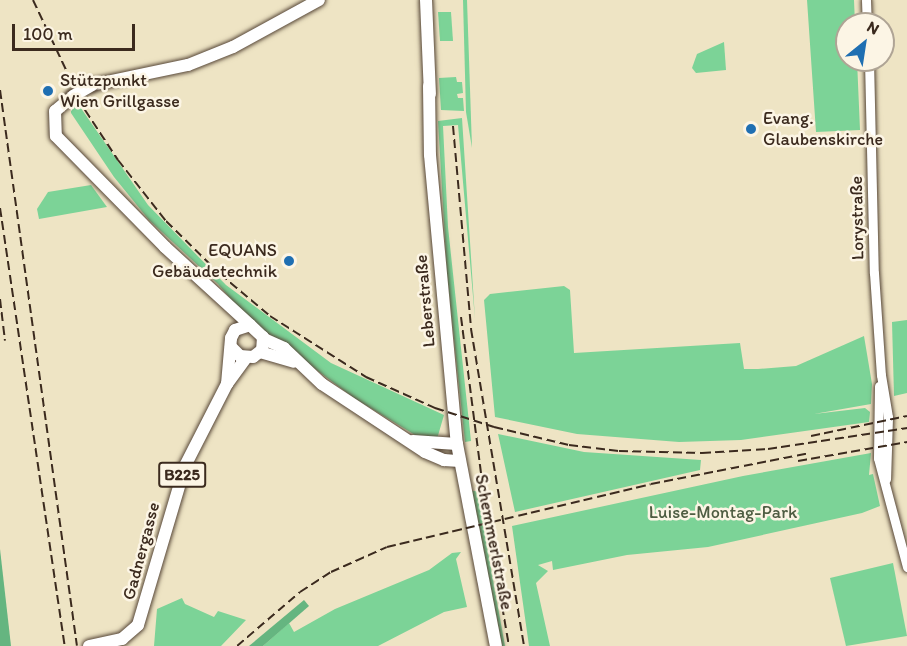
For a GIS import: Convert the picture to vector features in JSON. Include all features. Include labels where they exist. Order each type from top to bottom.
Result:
[{"type":"main road","points":[[262,346],[259,330],[250,325],[224,301],[63,145],[53,128],[53,117],[60,105],[92,85],[188,65],[233,46],[319,0]]},
{"type":"main road","name":"Leberstraße","points":[[426,0],[430,155],[457,444]]},
{"type":"main road","points":[[224,301],[235,330],[250,325]]},
{"type":"main road","name":"B225","points":[[231,346],[235,330]]},
{"type":"main road","points":[[231,346],[246,358],[262,346],[284,348],[301,365],[354,406],[437,458],[460,462]]},
{"type":"main road","name":"Gadnergasse","points":[[227,384],[231,346]]},
{"type":"main road","name":"Gadnergasse","points":[[89,646],[104,644],[129,635],[141,620],[182,474],[227,384],[246,358]]},
{"type":"main road","points":[[413,441],[457,444]]},
{"type":"main road","name":"Schemmerlstraße","points":[[457,444],[495,646]]},
{"type":"street","name":"Lorystraße","points":[[869,72],[881,375],[888,417],[886,479],[907,567]]},
{"type":"green space","points":[[463,0],[467,0],[472,148],[466,112]]},
{"type":"green space","points":[[807,0],[854,0],[854,12],[835,12],[835,72],[858,72],[860,130],[816,132]]},
{"type":"green space","points":[[438,12],[451,12],[453,41],[440,41]]},
{"type":"green space","points":[[724,42],[726,70],[696,73],[692,68],[697,54]]},
{"type":"green space","points":[[456,77],[457,82],[462,82],[463,93],[457,94],[458,98],[463,98],[464,111],[441,110],[439,78]]},
{"type":"green space","points":[[76,101],[148,205],[226,285],[331,363],[444,415],[437,439],[415,435],[354,398],[247,318],[218,284],[149,220],[114,177],[71,113],[71,104]]},
{"type":"green space","points":[[462,118],[475,319],[458,125],[443,126],[448,227],[471,441],[465,442],[447,273],[438,121]]},
{"type":"green space","points":[[91,185],[107,207],[39,219],[37,209],[48,192]]},
{"type":"green space","points":[[564,286],[570,290],[574,353],[740,343],[744,369],[758,369],[796,366],[864,336],[872,384],[871,404],[814,414],[865,408],[870,412],[869,422],[741,440],[679,442],[577,434],[495,417],[484,300],[490,294]]},
{"type":"green space","points":[[907,320],[907,393],[894,396],[892,322]]},
{"type":"green space","points":[[498,434],[584,452],[701,460],[700,470],[515,512]]},
{"type":"green space","name":"Luise-Montag-Park","points":[[871,453],[869,475],[873,474],[880,506],[862,513],[708,547],[627,555],[553,570],[552,561],[538,565],[548,571],[536,583],[550,646],[529,646],[512,526],[743,476]]},
{"type":"green space","points":[[472,491],[476,491],[480,508],[505,646],[502,646]]},
{"type":"green space","points":[[0,549],[11,646],[0,646]]},
{"type":"green space","points":[[461,552],[456,559],[467,607],[444,612],[378,646],[263,646],[289,623],[294,632],[335,609],[429,570],[452,553]]},
{"type":"green space","points":[[893,563],[907,636],[846,646],[830,578]]},
{"type":"green space","points":[[182,598],[185,604],[214,617],[218,611],[246,620],[221,646],[154,646],[157,609]]},
{"type":"green space","points":[[304,600],[309,606],[263,646],[249,646]]},
{"type":"railway","points":[[33,0],[85,110],[118,160],[166,221],[220,274],[270,316],[366,377],[435,408],[494,427],[569,445],[619,451],[702,453],[768,449],[907,428]]},
{"type":"railway","points":[[0,90],[77,646]]},
{"type":"railway","points":[[453,126],[471,329],[524,646]]},
{"type":"railway","points":[[0,208],[65,646]]},
{"type":"railway","points":[[0,299],[5,341]]},
{"type":"railway","points":[[461,317],[486,513],[509,646]]},
{"type":"railway","points":[[811,436],[907,416]]},
{"type":"railway","points":[[798,461],[907,442]]},
{"type":"railway","points":[[237,646],[300,592],[331,572],[387,547],[651,484],[806,454]]},
{"type":"place","name":"Stützpunkt Wien Grillgasse","points":[[48,91]]},
{"type":"place","name":"Evang. Glaubenskirche","points":[[751,129]]},
{"type":"place","name":"EQUANS Gebäudetechnik","points":[[289,261]]}]
